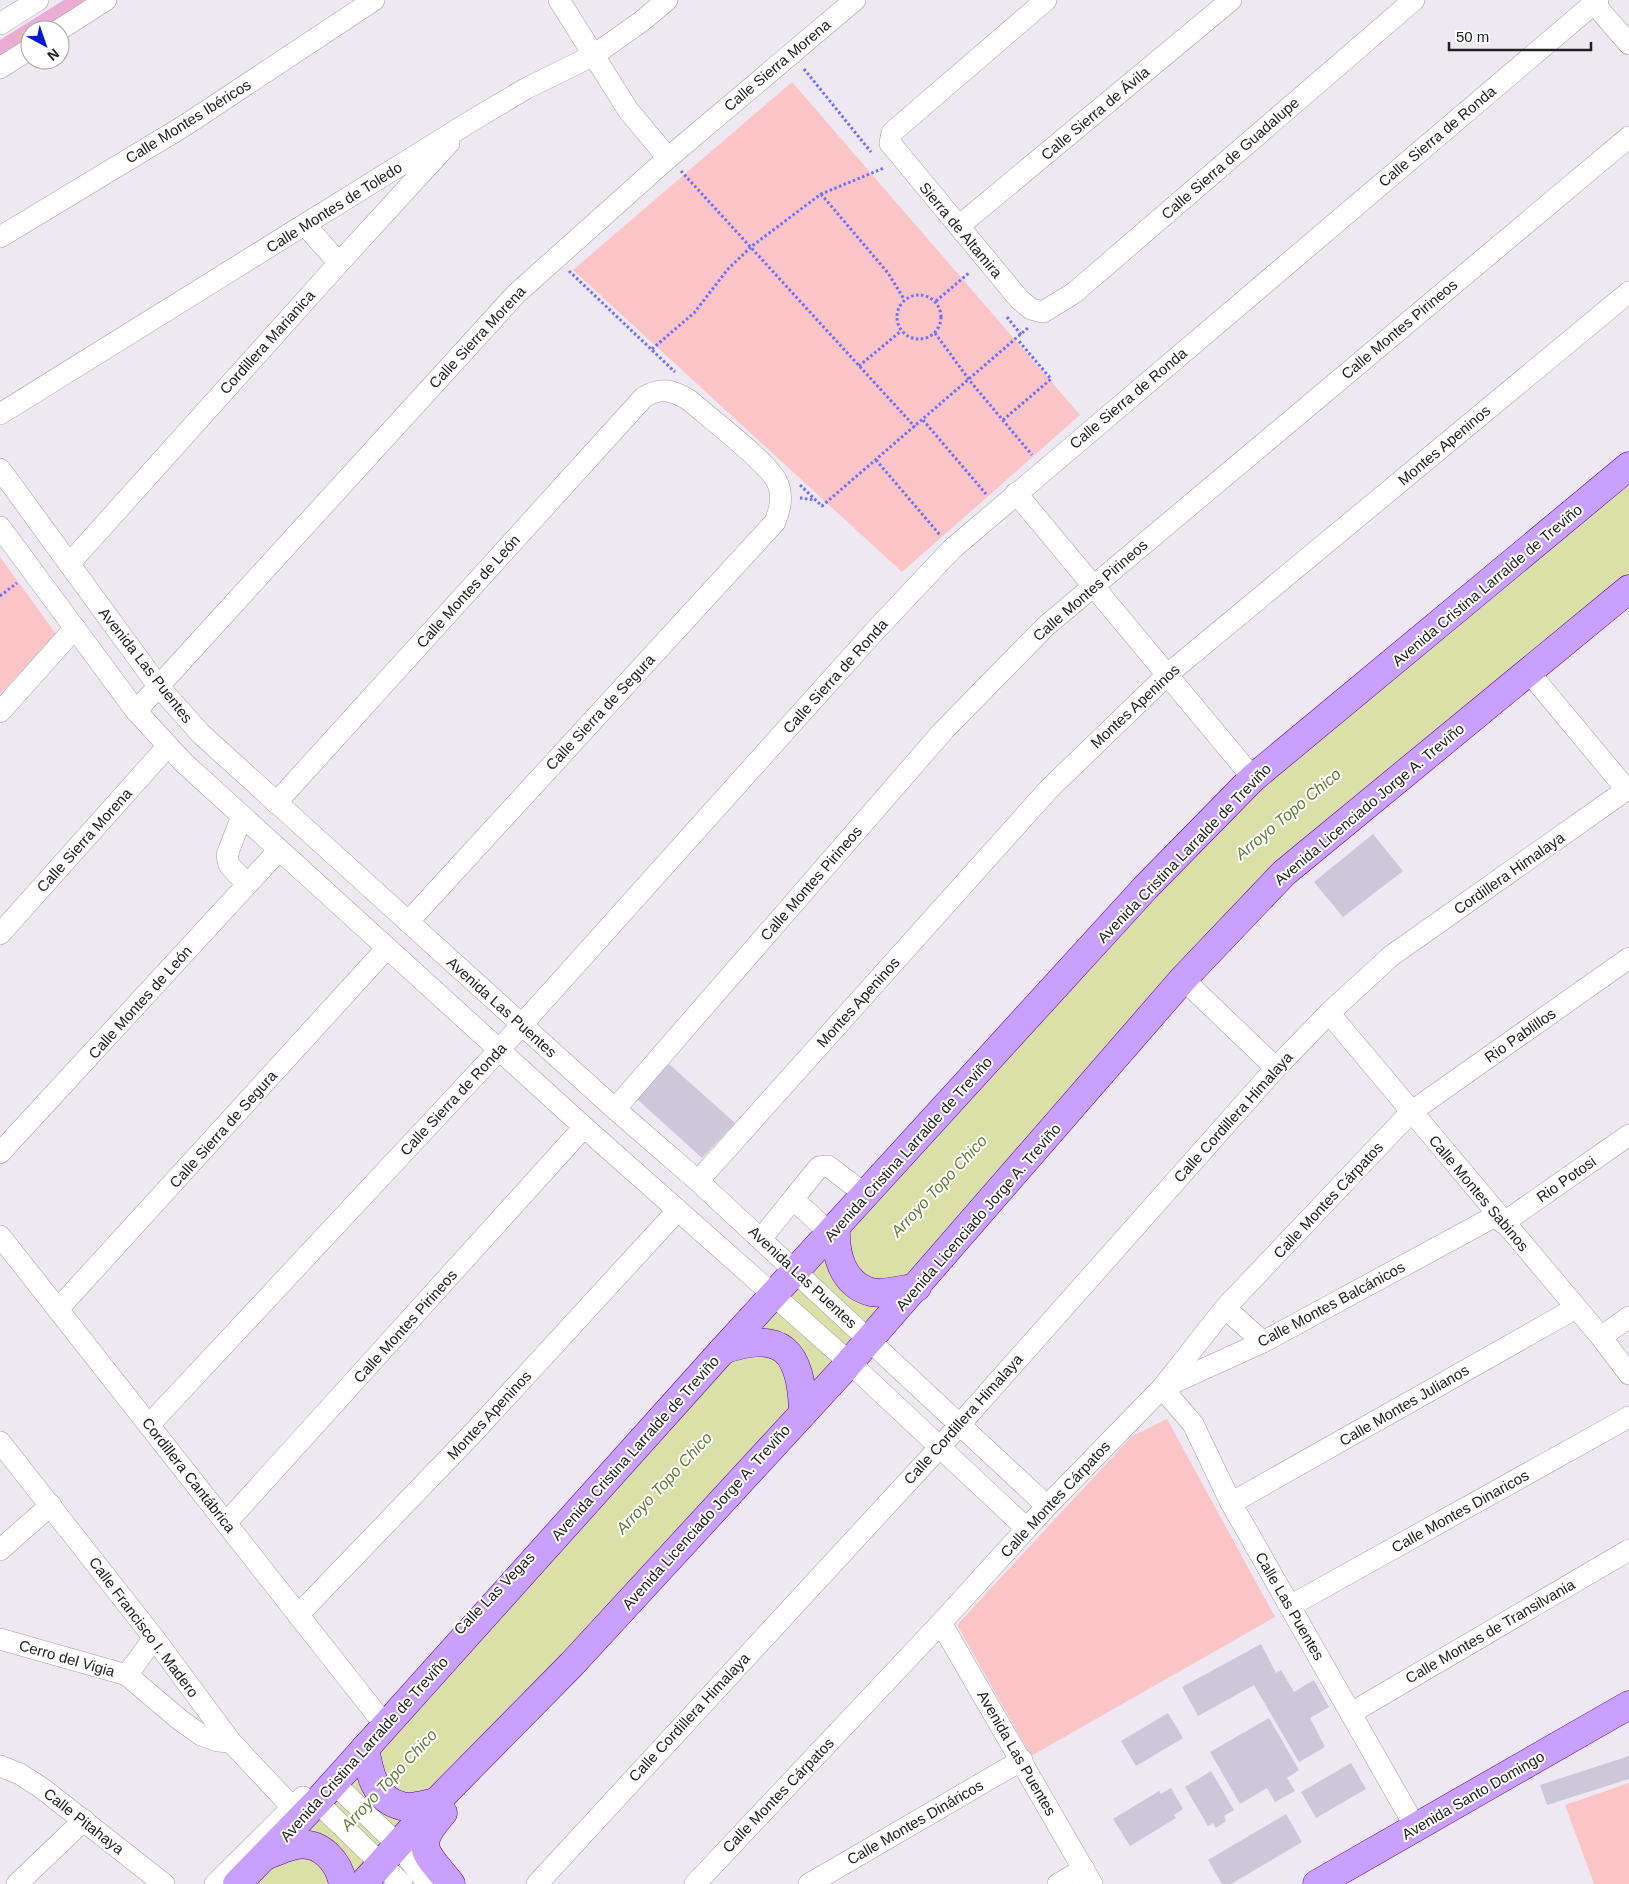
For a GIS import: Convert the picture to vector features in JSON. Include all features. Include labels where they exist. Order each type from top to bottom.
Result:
[{"type":"main road","name":"Avenida Cristina Larralde de Treviño","points":[[237,1884],[367,1755],[548,1544],[800,1274],[834,1236],[866,1195],[1146,886],[1253,778],[1629,466]]},
{"type":"main road","name":"Avenida Licenciado Jorge A. Treviño","points":[[362,1884],[386,1850],[427,1803],[572,1664],[803,1411],[840,1355],[862,1331],[917,1287],[1183,980],[1284,873],[1629,588]]},
{"type":"main road","points":[[834,1236],[840,1265],[847,1276],[858,1286],[871,1292],[917,1287]]},
{"type":"main road","points":[[734,1346],[768,1343],[785,1351],[793,1359],[800,1379],[803,1411]]},
{"type":"main road","points":[[451,1884],[425,1849],[424,1841],[428,1830],[549,1693],[572,1664]]},
{"type":"main road","name":"Avenida Santo Domingo","points":[[1317,1884],[1629,1705]]},
{"type":"main road","points":[[367,1755],[375,1788],[381,1794],[402,1806],[427,1803]]},
{"type":"main road","points":[[266,1856],[294,1845],[304,1844],[324,1852],[341,1875],[342,1884]]},
{"type":"street","points":[[0,24],[38,0]]},
{"type":"street","points":[[70,23],[106,0]]},
{"type":"street","name":"Calle Montes Ibéricos","points":[[0,237],[184,126],[374,0]]},
{"type":"street","points":[[559,0],[628,110],[668,158]]},
{"type":"street","name":"Calle Montes de Toledo","points":[[0,414],[468,123],[525,89],[594,56],[667,0]]},
{"type":"street","name":"Calle Sierra Morena","points":[[136,711],[477,334],[552,260],[668,158],[855,0]]},
{"type":"street","name":"Sierra de Altamira","points":[[1043,312],[1031,309],[1019,300],[893,148],[891,138],[896,129],[1046,0]]},
{"type":"street","name":"Calle Sierra de Ávila","points":[[959,226],[1231,0]]},
{"type":"street","name":"Calle Sierra de Guadalupe","points":[[1043,312],[1074,293],[1414,0]]},
{"type":"street","points":[[1594,1],[1629,44]]},
{"type":"street","name":"Calle Sierra de Ronda","points":[[149,1425],[500,1049],[873,633],[952,549],[1594,1]]},
{"type":"street","points":[[0,68],[20,55]]},
{"type":"street","name":"Cordillera Marianica","points":[[69,564],[339,263],[468,123]]},
{"type":"street","name":"Calle Montes Pirineos","points":[[615,1109],[944,730],[1032,639],[1093,585],[1629,137]]},
{"type":"street","points":[[305,225],[339,263]]},
{"type":"street","name":"Montes Apeninos","points":[[698,1181],[1049,789],[1168,674],[1629,292]]},
{"type":"street","points":[[672,382],[689,400],[767,467],[778,483],[788,488]]},
{"type":"street","name":"Calle Montes de León","points":[[276,803],[644,397],[672,382]]},
{"type":"street","name":"Avenida Las Puentes","points":[[0,469],[159,687],[200,734],[615,1109],[698,1181],[862,1331],[1047,1506]]},
{"type":"street","name":"Calle Sierra de Segura","points":[[408,922],[775,522],[788,488]]},
{"type":"street","points":[[1016,493],[1253,778]]},
{"type":"street","points":[[0,527],[136,711],[167,747],[584,1127],[840,1355],[1026,1528]]},
{"type":"street","points":[[0,712],[75,628]]},
{"type":"street","points":[[1528,671],[1628,789]]},
{"type":"street","name":"Calle Sierra Morena","points":[[0,934],[167,747]]},
{"type":"street","name":"Cordillera Himalaya","points":[[1391,956],[1628,789]]},
{"type":"street","points":[[242,816],[227,855],[228,865],[247,884]]},
{"type":"street","name":"Calle Montes de León","points":[[0,1153],[279,850]]},
{"type":"street","name":"Calle Sierra de Segura","points":[[58,1309],[387,948]]},
{"type":"street","name":"Calle Cordillera Himalaya","points":[[536,1884],[939,1448],[1276,1068],[1329,1013],[1391,956]]},
{"type":"street","name":"Rio Pablillos","points":[[1411,1112],[1629,958]]},
{"type":"street","points":[[1183,980],[1276,1068]]},
{"type":"street","name":"Calle Montes Sabinos","points":[[1329,1013],[1601,1337],[1629,1374]]},
{"type":"street","name":"Calle Montes Cárpatos","points":[[707,1879],[1026,1528],[1162,1388],[1225,1308],[1411,1112]]},
{"type":"street","name":"Calle Montes Pirineos","points":[[226,1524],[584,1127]]},
{"type":"street","name":"Rio Potosi","points":[[1500,1219],[1629,1135]]},
{"type":"street","points":[[761,1239],[818,1167],[828,1166],[866,1195]]},
{"type":"street","points":[[793,1199],[834,1236]]},
{"type":"street","name":"Montes Apeninos","points":[[298,1615],[474,1432],[677,1211]]},
{"type":"street","name":"Calle Montes Balcánicos","points":[[1162,1388],[1263,1342],[1500,1219]]},
{"type":"street","name":"Cordillera Cantábrica","points":[[0,1236],[377,1715]]},
{"type":"street","points":[[1225,1308],[1263,1342]]},
{"type":"street","name":"Calle Montes Julianos","points":[[1232,1503],[1576,1308]]},
{"type":"street","points":[[1601,1337],[1629,1317]]},
{"type":"street","name":"Calle Las Puentes","points":[[1162,1388],[1193,1424],[1232,1503],[1416,1828]]},
{"type":"street","name":"Calle Montes Dinaricos","points":[[1290,1606],[1629,1416]]},
{"type":"street","name":"Calle Francisco I. Madero","points":[[0,1442],[154,1638],[232,1742],[322,1799],[386,1850]]},
{"type":"street","points":[[0,1550],[51,1505]]},
{"type":"street","name":"Calle Las Vegas","points":[[215,1884],[322,1799],[377,1715],[527,1556],[548,1544]]},
{"type":"street","name":"Calle Montes de Transilvania","points":[[1351,1713],[1629,1550]]},
{"type":"street","name":"Avenida Las Puentes","points":[[941,1623],[1088,1877]]},
{"type":"street","points":[[127,1675],[154,1638]]},
{"type":"street","name":"Cerro del Vigia","points":[[0,1639],[127,1675],[201,1735],[218,1741],[232,1742]]},
{"type":"street","name":"Calle Montes Dináricos","points":[[808,1884],[1022,1760]]},
{"type":"street","name":"Calle Pitahaya","points":[[0,1766],[20,1774],[43,1789],[164,1884]]},
{"type":"street","points":[[17,1884],[84,1820]]},
{"type":"street","points":[[386,1850],[402,1884]]},
{"type":"street","points":[[386,1850],[428,1884]]},
{"type":"street","points":[[1058,1884],[1088,1877]]},
{"type":"path","points":[[800,65],[872,153]]},
{"type":"path","points":[[668,158],[752,246],[915,427]]},
{"type":"path","points":[[878,160],[890,175]]},
{"type":"path","points":[[652,349],[694,314],[728,269],[752,246],[821,194],[884,168]]},
{"type":"path","points":[[821,194],[888,273],[904,300]]},
{"type":"path","points":[[964,264],[976,279]]},
{"type":"path","points":[[565,267],[652,349],[672,382]]},
{"type":"path","points":[[936,301],[970,272]]},
{"type":"path","points":[[920,294],[936,301],[942,317],[936,333],[918,340],[901,331],[896,315],[904,300],[920,294]]},
{"type":"path","points":[[788,488],[822,506],[1022,336],[1005,314]]},
{"type":"path","points":[[859,366],[901,331]]},
{"type":"path","points":[[936,333],[970,381],[1044,469]]},
{"type":"path","points":[[1002,420],[1051,379],[1018,340]]},
{"type":"path","points":[[923,420],[998,508]]},
{"type":"path","points":[[876,460],[952,549]]},
{"type":"path","points":[[0,596],[17,583]]},
{"type":"shaded area","points":[[64,0],[93,0],[61,20],[32,20]]},
{"type":"shaded area","points":[[20,28],[20,46],[0,58],[0,40]]},
{"type":"shaded area","points":[[792,82],[1080,415],[902,572],[573,270]]},
{"type":"shaded area","points":[[0,557],[56,634],[0,694]]},
{"type":"shaded area","points":[[1167,1419],[1275,1617],[1031,1756],[957,1625],[1132,1436]]},
{"type":"shaded area","points":[[1629,1783],[1629,1884],[1594,1884],[1565,1805]]},
{"type":"water","name":"Arroyo Topo Chico","points":[[1629,466],[1629,589],[1349,818],[362,1884],[237,1884],[1146,887]]},
{"type":"building","points":[[1373,834],[1403,871],[1343,917],[1314,882]]},
{"type":"building","points":[[669,1064],[735,1123],[702,1158],[637,1099]]},
{"type":"building","points":[[1261,1644],[1276,1673],[1281,1670],[1294,1692],[1314,1680],[1329,1707],[1310,1718],[1325,1747],[1299,1762],[1254,1685],[1198,1716],[1182,1687]]},
{"type":"building","points":[[1168,1713],[1183,1738],[1136,1766],[1121,1741]]},
{"type":"building","points":[[1269,1718],[1299,1770],[1287,1778],[1295,1791],[1275,1802],[1267,1788],[1240,1804],[1210,1752]]},
{"type":"building","points":[[1629,1756],[1629,1779],[1547,1805],[1540,1785]]},
{"type":"building","points":[[1351,1763],[1366,1789],[1316,1818],[1301,1792]]},
{"type":"building","points":[[1211,1771],[1234,1810],[1224,1816],[1226,1821],[1216,1828],[1213,1823],[1208,1826],[1185,1787]]},
{"type":"building","points":[[1171,1788],[1183,1809],[1174,1815],[1176,1818],[1130,1846],[1113,1819],[1159,1791],[1161,1794]]},
{"type":"building","points":[[1286,1814],[1302,1842],[1231,1884],[1222,1884],[1208,1860]]}]
